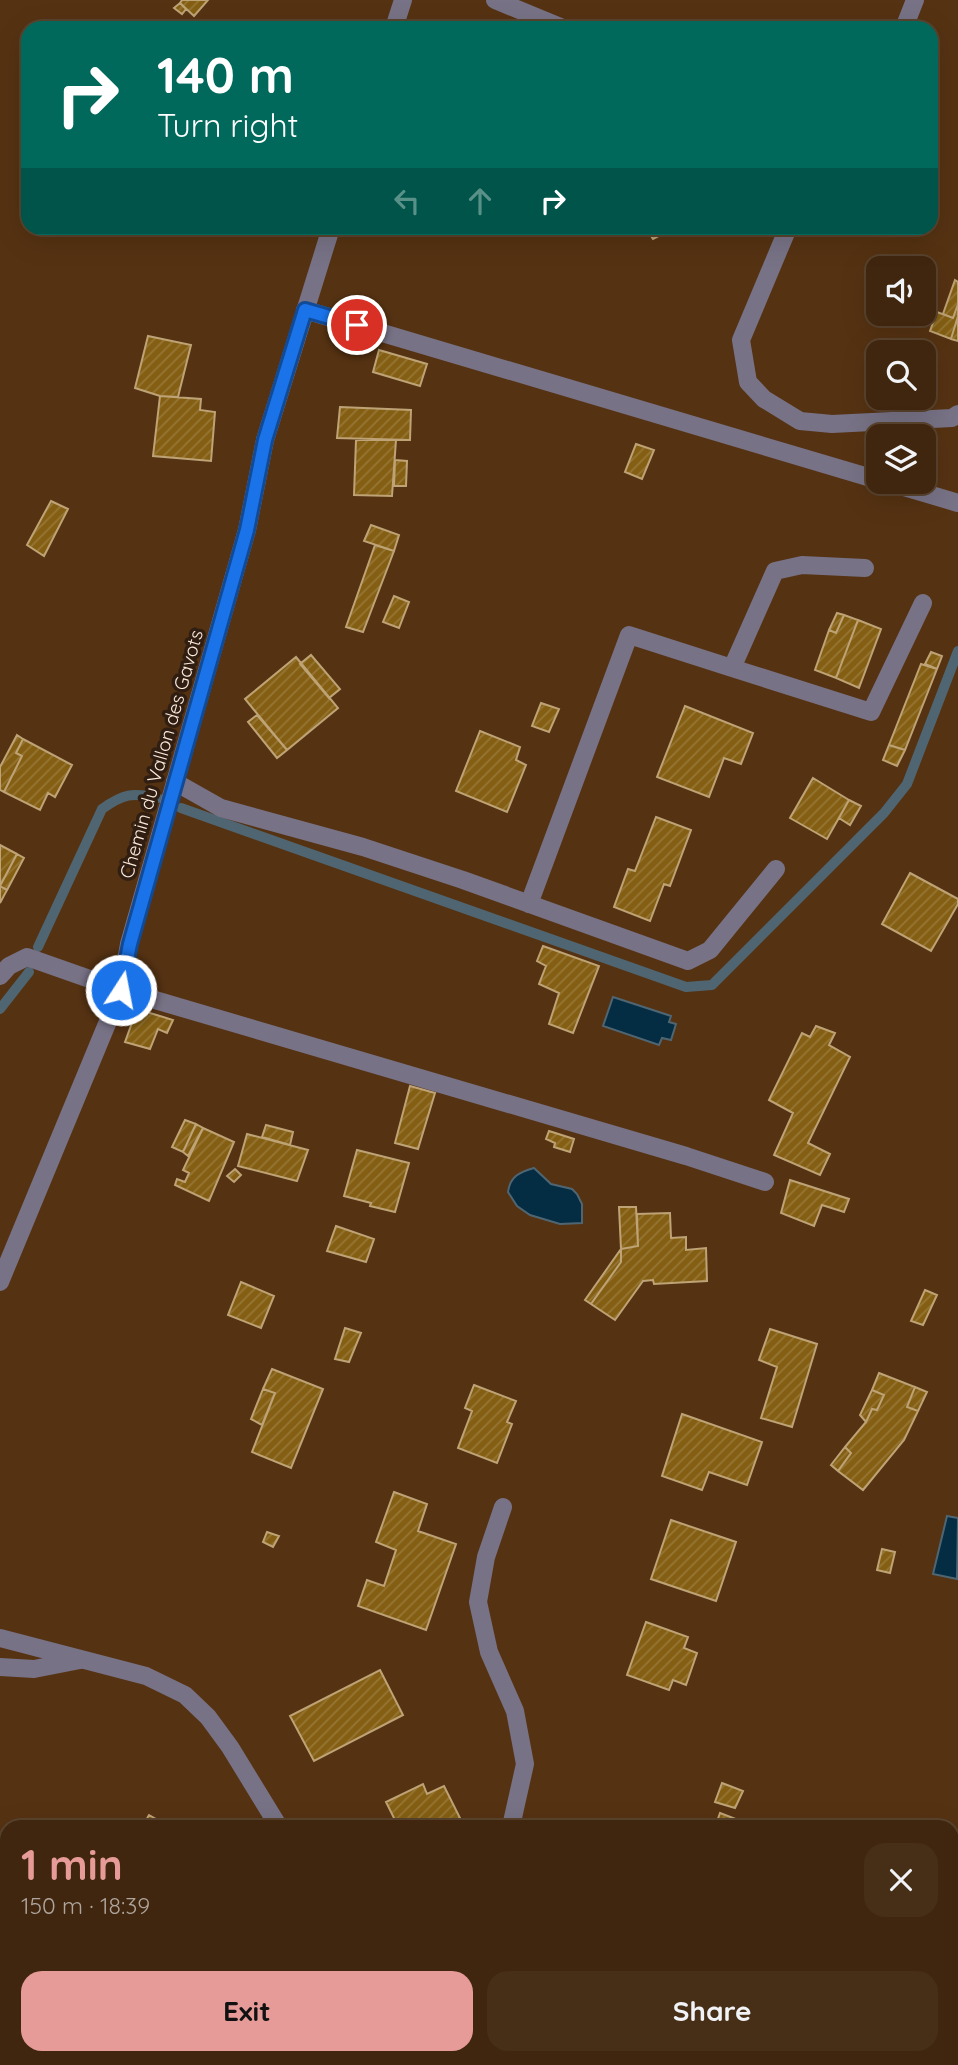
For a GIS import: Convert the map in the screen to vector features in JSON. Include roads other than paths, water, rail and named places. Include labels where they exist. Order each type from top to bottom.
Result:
[{"type":"street","points":[[396,21],[403,0]]},
{"type":"street","points":[[495,0],[546,21]]},
{"type":"street","points":[[907,21],[915,0]]},
{"type":"street","name":"Chemin du Vallon des Gavots","points":[[0,1282],[121,990],[130,944],[247,530],[265,440],[329,235]]},
{"type":"street","points":[[785,235],[741,340],[748,382],[764,399],[800,421],[845,423],[953,418],[958,414]]},
{"type":"street","points":[[305,310],[866,476]]},
{"type":"street","points":[[928,494],[958,503]]},
{"type":"street","points":[[732,668],[775,571],[802,565],[865,568]]},
{"type":"street","points":[[530,904],[629,635],[871,712],[922,603]]},
{"type":"street","points":[[175,782],[221,808],[363,847],[688,961],[710,950],[776,869]]},
{"type":"street","points":[[0,976],[9,966],[27,957],[121,990],[686,1156],[765,1182]]},
{"type":"street","points":[[503,1507],[486,1557],[478,1602],[489,1652],[515,1711],[525,1764],[512,1820]]},
{"type":"street","points":[[0,1638],[146,1676],[185,1695],[208,1717],[230,1747],[275,1820]]},
{"type":"street","points":[[0,1667],[34,1669],[80,1660]]},
{"type":"water","points":[[613,997],[671,1016],[669,1022],[676,1024],[671,1040],[662,1038],[659,1045],[603,1026]]},
{"type":"water","points":[[534,1168],[551,1184],[572,1189],[577,1194],[582,1204],[582,1223],[560,1224],[530,1215],[517,1206],[508,1192],[511,1182],[520,1173]]},
{"type":"water","points":[[947,1516],[958,1518],[957,1579],[933,1574]]},
{"type":"waterway","points":[[181,808],[686,987],[712,985],[884,813],[907,784],[958,651]]},
{"type":"waterway","points":[[38,947],[102,809],[128,796],[158,798]]},
{"type":"waterway","points":[[0,1009],[29,972]]}]
